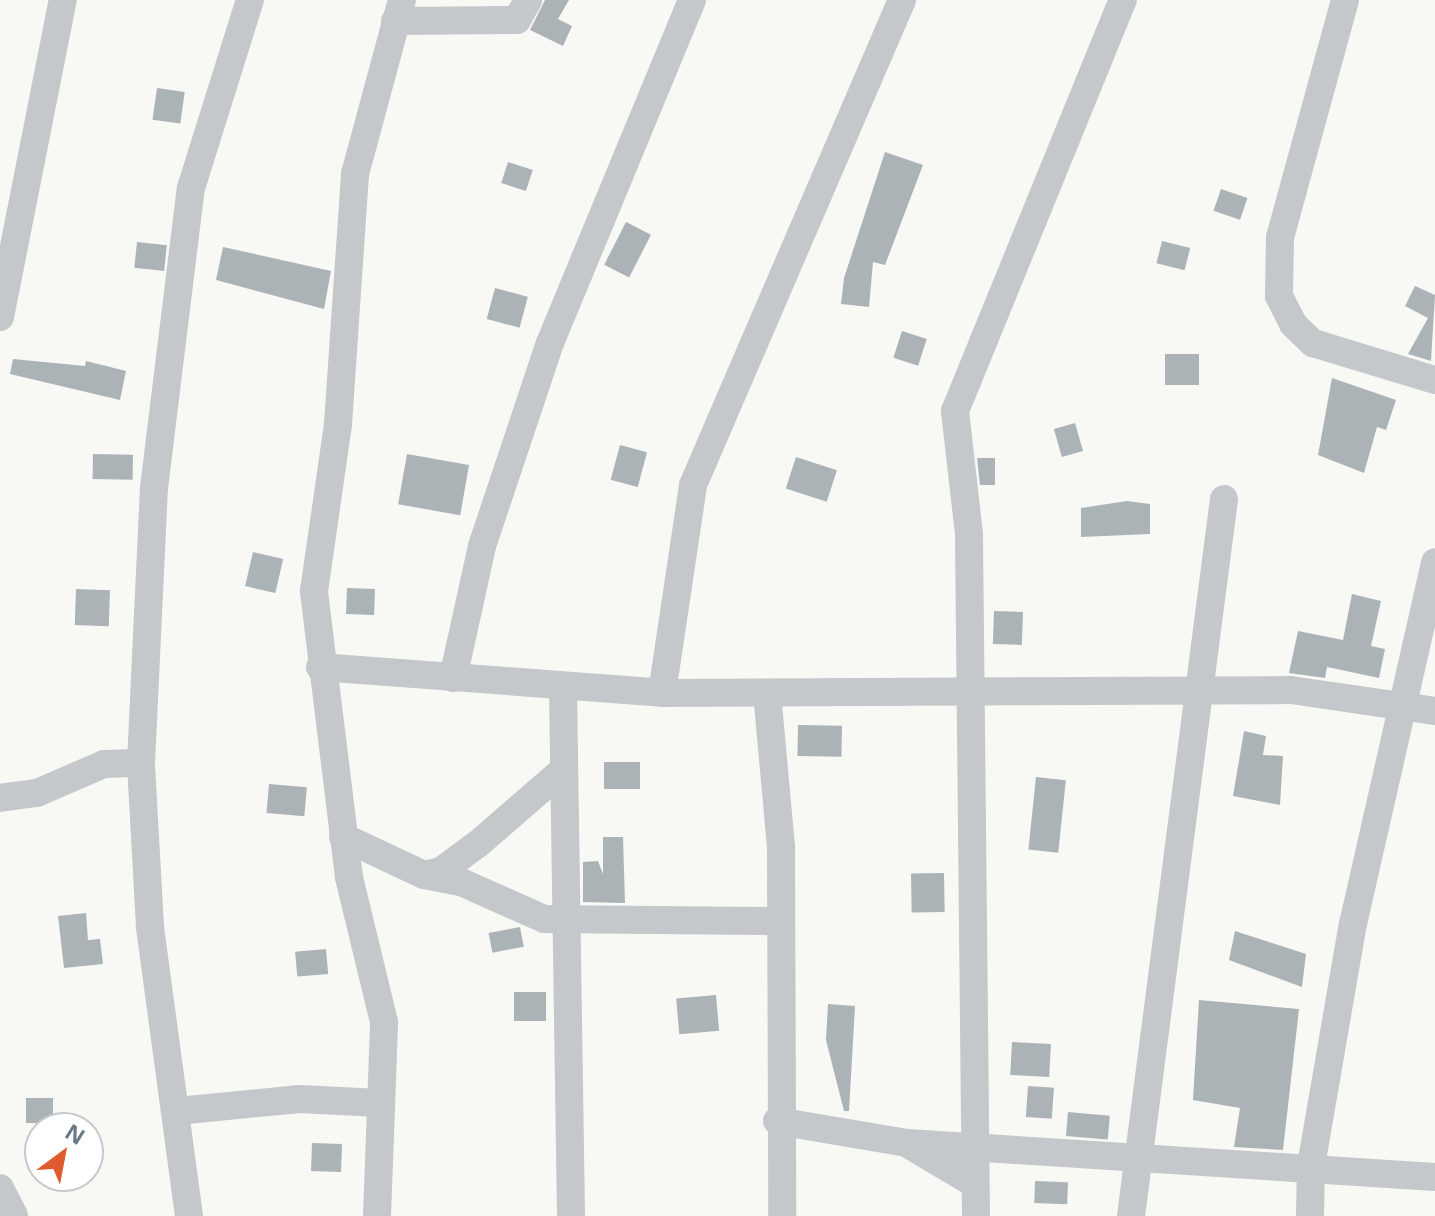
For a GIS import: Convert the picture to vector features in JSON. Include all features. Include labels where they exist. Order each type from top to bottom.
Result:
[{"type":"street","points":[[0,317],[63,0]]},
{"type":"street","points":[[189,1216],[150,926],[141,763],[154,488],[191,188],[250,0]]},
{"type":"street","points":[[377,1216],[384,1022],[343,837],[320,667],[314,591],[338,424],[355,174],[398,10],[517,20],[528,0]]},
{"type":"street","points":[[453,678],[482,546],[550,343],[692,0]]},
{"type":"street","points":[[662,693],[693,485],[902,0]]},
{"type":"street","points":[[976,1216],[969,534],[955,411],[1123,0]]},
{"type":"street","points":[[1345,0],[1280,237],[1279,296],[1293,324],[1313,343],[1435,380]]},
{"type":"street","points":[[1131,1216],[1224,499]]},
{"type":"street","points":[[1310,1216],[1311,1166],[1353,924],[1435,562]]},
{"type":"street","points":[[320,667],[563,689],[662,693],[970,694],[1291,690],[1435,711]]},
{"type":"street","points":[[563,689],[571,1216]]},
{"type":"street","points":[[767,693],[779,813],[777,1121],[782,1216]]},
{"type":"street","points":[[0,798],[37,793],[104,764],[141,763]]},
{"type":"street","points":[[424,875],[441,871],[479,843],[562,771]]},
{"type":"street","points":[[343,837],[424,875],[461,882],[544,919],[780,921]]},
{"type":"street","points":[[177,1111],[299,1099],[380,1103]]},
{"type":"street","points":[[777,1121],[907,1143],[976,1149],[1311,1166],[1435,1177]]},
{"type":"street","points":[[907,1143],[975,1184]]},
{"type":"street","points":[[0,1188],[14,1216]]},
{"type":"building","points":[[545,0],[569,0],[558,19],[572,26],[563,46],[530,30]]},
{"type":"building","points":[[157,88],[185,92],[180,124],[153,120]]},
{"type":"building","points":[[885,152],[923,165],[885,265],[873,262],[869,307],[841,304],[844,278]]},
{"type":"building","points":[[508,162],[533,170],[526,191],[501,183]]},
{"type":"building","points":[[1221,189],[1247,198],[1240,220],[1214,211]]},
{"type":"building","points":[[626,222],[651,235],[629,277],[604,265]]},
{"type":"building","points":[[1162,241],[1190,248],[1185,270],[1156,263]]},
{"type":"building","points":[[137,242],[167,245],[164,271],[134,268]]},
{"type":"building","points":[[223,247],[331,271],[324,309],[216,280]]},
{"type":"building","points":[[1415,286],[1435,295],[1431,361],[1408,354],[1428,318],[1405,306]]},
{"type":"building","points":[[495,288],[528,297],[520,328],[487,319]]},
{"type":"building","points":[[902,331],[927,339],[918,366],[893,358]]},
{"type":"building","points":[[1165,354],[1199,354],[1199,385],[1165,385]]},
{"type":"building","points":[[13,359],[85,366],[86,361],[126,371],[120,400],[10,374]]},
{"type":"building","points":[[1332,378],[1396,400],[1386,430],[1377,427],[1364,473],[1318,455]]},
{"type":"building","points":[[1075,423],[1083,451],[1062,457],[1054,429]]},
{"type":"building","points":[[620,445],[647,452],[638,487],[611,480]]},
{"type":"building","points":[[93,454],[133,455],[133,480],[93,479]]},
{"type":"building","points":[[407,454],[469,465],[460,515],[398,504]]},
{"type":"building","points":[[796,457],[837,470],[827,502],[786,488]]},
{"type":"building","points":[[977,458],[995,458],[995,485],[980,485]]},
{"type":"building","points":[[1127,501],[1150,504],[1150,534],[1081,537],[1081,508]]},
{"type":"building","points":[[253,552],[283,559],[275,593],[245,586]]},
{"type":"building","points":[[347,588],[375,589],[374,615],[346,614]]},
{"type":"building","points":[[76,589],[110,590],[109,626],[75,625]]},
{"type":"building","points":[[1352,594],[1381,601],[1371,646],[1385,649],[1379,678],[1327,667],[1325,678],[1289,673],[1298,631],[1343,640]]},
{"type":"building","points":[[994,611],[1023,612],[1022,645],[993,644]]},
{"type":"building","points":[[798,725],[842,726],[841,757],[797,756]]},
{"type":"building","points":[[1244,731],[1266,736],[1263,755],[1283,756],[1280,805],[1233,796]]},
{"type":"building","points":[[604,762],[640,762],[640,789],[604,789]]},
{"type":"building","points":[[1036,777],[1066,780],[1058,853],[1028,850]]},
{"type":"building","points":[[269,784],[307,787],[304,816],[266,813]]},
{"type":"building","points":[[603,837],[623,837],[625,903],[583,902],[583,862],[598,861],[603,874]]},
{"type":"building","points":[[944,873],[945,912],[912,913],[911,874]]},
{"type":"building","points":[[86,913],[88,940],[100,939],[103,964],[64,968],[58,916]]},
{"type":"building","points":[[520,927],[524,947],[492,953],[489,933]]},
{"type":"building","points":[[1235,931],[1306,954],[1302,987],[1229,960]]},
{"type":"building","points":[[326,949],[328,974],[297,977],[295,952]]},
{"type":"building","points":[[514,992],[546,992],[546,1021],[514,1021]]},
{"type":"building","points":[[716,995],[719,1031],[679,1034],[676,998]]},
{"type":"building","points":[[1199,1000],[1299,1009],[1283,1150],[1234,1147],[1240,1108],[1193,1100]]},
{"type":"building","points":[[828,1004],[855,1006],[849,1111],[844,1111],[826,1040]]},
{"type":"building","points":[[1012,1042],[1051,1044],[1049,1077],[1010,1075]]},
{"type":"building","points":[[1028,1086],[1054,1088],[1052,1119],[1026,1117]]},
{"type":"building","points":[[26,1098],[53,1098],[53,1112],[26,1112]]},
{"type":"building","points":[[1068,1112],[1110,1116],[1108,1140],[1066,1136]]},
{"type":"building","points":[[312,1143],[342,1144],[341,1172],[311,1171]]},
{"type":"building","points":[[1035,1181],[1068,1182],[1067,1204],[1034,1203]]}]
